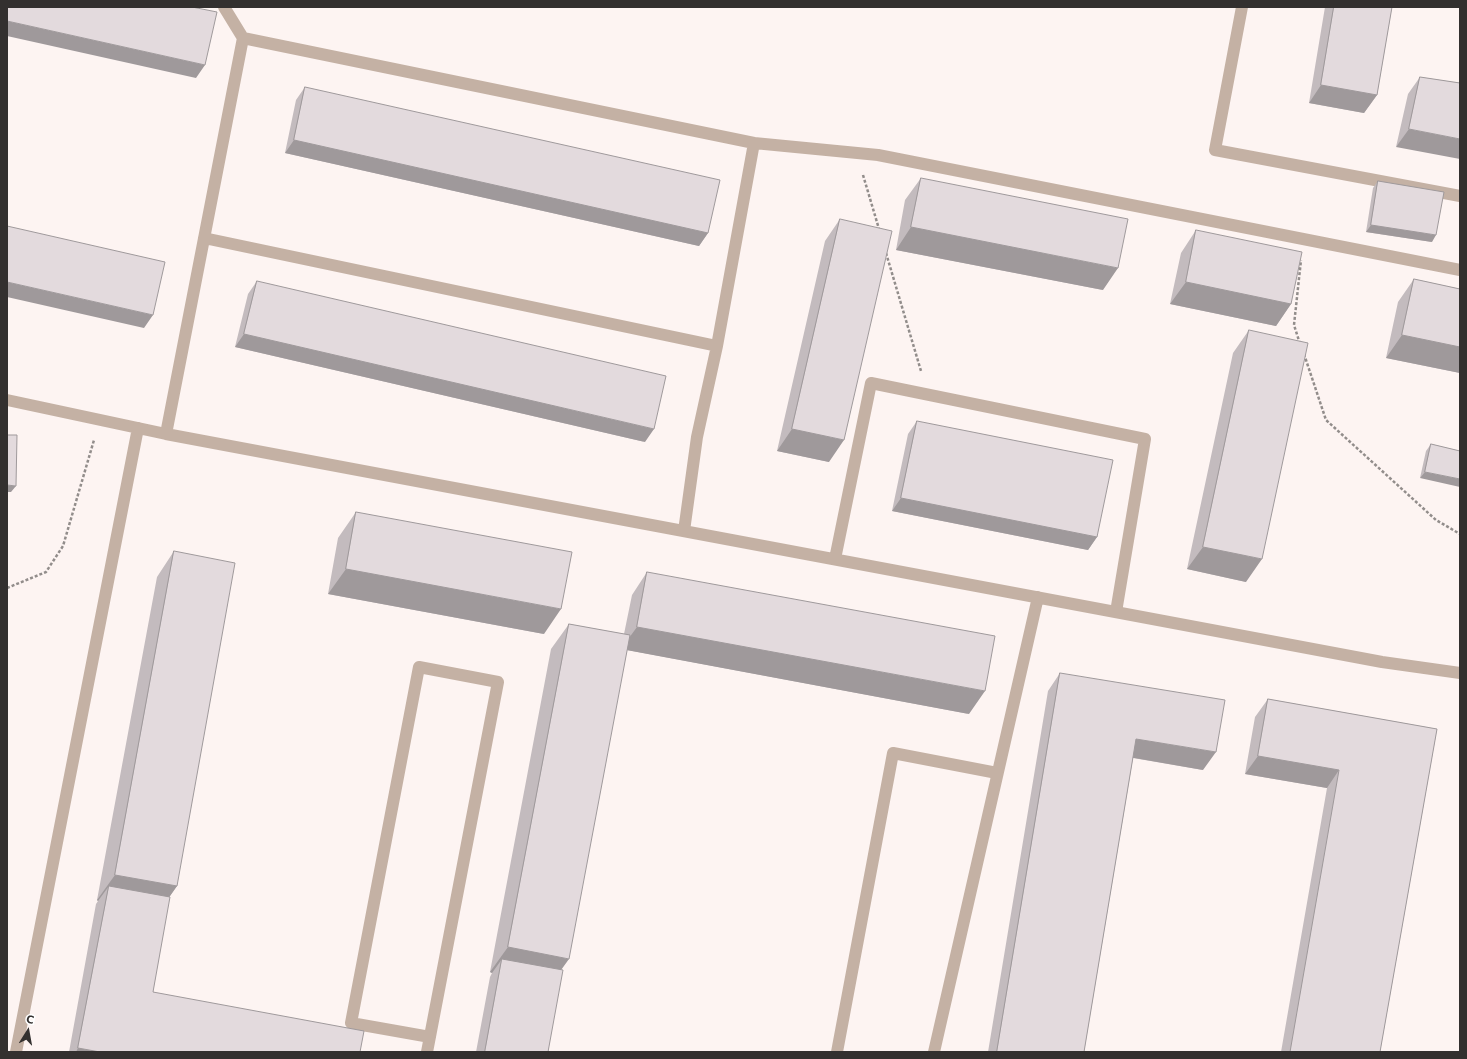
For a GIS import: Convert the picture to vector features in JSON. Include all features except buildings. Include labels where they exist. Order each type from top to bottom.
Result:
[{"type":"lane","points":[[166,434],[243,38],[224,7]]},
{"type":"lane","points":[[1242,7],[1215,150],[1460,196]]},
{"type":"lane","points":[[243,38],[754,143],[878,155],[1460,270]]},
{"type":"lane","points":[[684,531],[696,437],[717,346],[754,143]]},
{"type":"lane","points":[[204,238],[717,346]]},
{"type":"lane","points":[[835,559],[871,383],[1145,439],[1116,612]]},
{"type":"lane","points":[[7,400],[166,434],[1382,662],[1460,674]]},
{"type":"lane","points":[[16,1052],[138,428]]},
{"type":"lane","points":[[934,1052],[1038,597]]},
{"type":"lane","points":[[427,1052],[430,1038],[498,682],[419,667],[351,1022],[430,1038]]},
{"type":"lane","points":[[837,1052],[893,753],[997,774]]},
{"type":"path","points":[[856,153],[881,236]]},
{"type":"path","points":[[1304,239],[1294,325],[1326,420],[1436,520],[1460,534]]},
{"type":"path","points":[[885,251],[928,395]]},
{"type":"path","points":[[7,588],[46,572],[63,546],[100,420]]}]
